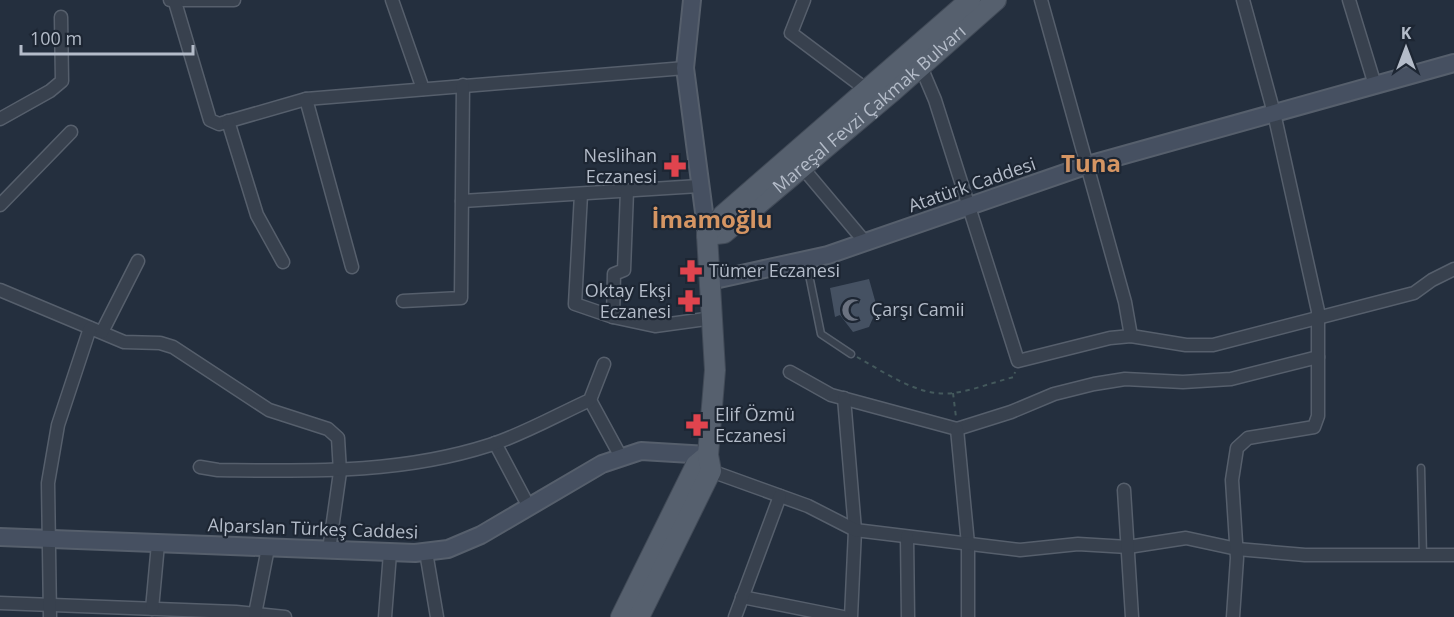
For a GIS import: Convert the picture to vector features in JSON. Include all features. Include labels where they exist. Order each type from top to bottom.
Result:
[{"type":"main road","name":"Mareşal Fevzi Çakmak Bulvarı","points":[[707,235],[723,214],[970,0]]},
{"type":"main road","name":"Mareşal Fevzi Çakmak Bulvarı","points":[[707,235],[724,233],[921,67],[996,0]]},
{"type":"main road","points":[[639,617],[709,463],[716,370],[707,235]]},
{"type":"main road","points":[[621,617],[696,465],[709,463]]},
{"type":"street","points":[[234,0],[172,1],[210,120],[219,124],[306,99],[685,68]]},
{"type":"street","points":[[392,0],[423,89]]},
{"type":"street","points":[[692,0],[685,68],[707,235]]},
{"type":"street","points":[[804,0],[791,33],[867,90]]},
{"type":"street","points":[[1041,0],[1125,302],[1131,336]]},
{"type":"street","points":[[1233,617],[1237,549],[1232,480],[1237,448],[1248,438],[1314,427],[1318,416],[1318,318],[1274,113],[1243,0]]},
{"type":"street","points":[[1349,0],[1375,85]]},
{"type":"street","points":[[0,119],[50,91],[62,81],[61,17]]},
{"type":"street","name":"Atatürk Caddesi","points":[[710,281],[806,260],[1088,165],[1454,63]]},
{"type":"street","points":[[921,67],[935,100],[967,207],[1018,361],[1110,338],[1131,336],[1186,345],[1213,345],[1414,293],[1432,280],[1454,269]]},
{"type":"street","points":[[403,301],[461,298],[463,86]]},
{"type":"street","points":[[306,99],[352,267]]},
{"type":"street","points":[[228,121],[257,215],[283,262]]},
{"type":"street","points":[[0,205],[71,132]]},
{"type":"street","points":[[802,167],[865,242]]},
{"type":"street","points":[[462,201],[699,186]]},
{"type":"street","points":[[614,317],[614,274],[624,270],[627,191]]},
{"type":"street","points":[[581,194],[574,304],[614,317],[655,326],[713,324]]},
{"type":"street","points":[[50,611],[48,483],[58,425],[96,330],[138,261]]},
{"type":"street","points":[[1,294],[124,342],[160,343],[173,347],[269,410],[328,429],[338,438],[340,472],[329,550]]},
{"type":"street","points":[[790,372],[831,395],[957,429],[1011,412],[1054,394],[1094,384],[1125,379],[1183,382],[1231,379],[1318,357]]},
{"type":"street","points":[[200,467],[218,470],[340,472],[403,466],[495,443],[590,400],[604,364]]},
{"type":"street","points":[[844,398],[855,530],[851,617]]},
{"type":"street","points":[[590,400],[621,458]]},
{"type":"street","points":[[957,429],[968,544],[968,617]]},
{"type":"street","points":[[495,443],[529,507]]},
{"type":"street","name":"Alparslan Türkeş Caddesi","points":[[0,537],[390,553],[426,552],[448,549],[481,535],[602,464],[641,451],[709,463]]},
{"type":"street","points":[[709,463],[780,496],[808,506],[855,530],[907,537],[1020,550],[1078,544],[1128,547],[1185,538],[1237,549],[1305,555],[1423,557],[1454,555]]},
{"type":"street","points":[[1124,490],[1132,617]]},
{"type":"street","points":[[735,617],[780,496]]},
{"type":"street","points":[[907,537],[908,617]]},
{"type":"street","points":[[152,609],[158,544]]},
{"type":"street","points":[[255,614],[268,548]]},
{"type":"street","points":[[426,552],[437,617]]},
{"type":"street","points":[[385,617],[390,553]]},
{"type":"street","points":[[742,597],[843,617]]},
{"type":"street","points":[[0,603],[50,611],[116,612],[152,609],[170,613],[255,614],[285,617]]},
{"type":"lane","points":[[806,260],[821,334],[851,354]]},
{"type":"lane","points":[[1421,468],[1423,557]]},
{"type":"path","points":[[851,354],[917,388],[953,393],[1014,377],[1018,361]]},
{"type":"path","points":[[953,393],[957,429]]},
{"type":"building","name":"Çarşı Camii","points":[[869,279],[876,304],[871,305],[873,318],[869,327],[853,332],[840,315],[835,317],[830,288]]},
{"type":"place","name":"Neslihan Eczanesi","points":[[675,166]]},
{"type":"place","name":"Tümer Eczanesi","points":[[691,271]]},
{"type":"place","name":"Oktay Ekşi Eczanesi","points":[[689,301]]},
{"type":"place","name":"Çarşı Camii","points":[[853,310]]},
{"type":"place","name":"Elif Özmü Eczanesi","points":[[697,425]]},
{"type":"district","name":"Tuna","points":[[1091,164]]},
{"type":"district","name":"İmamoğlu","points":[[712,220]]}]
